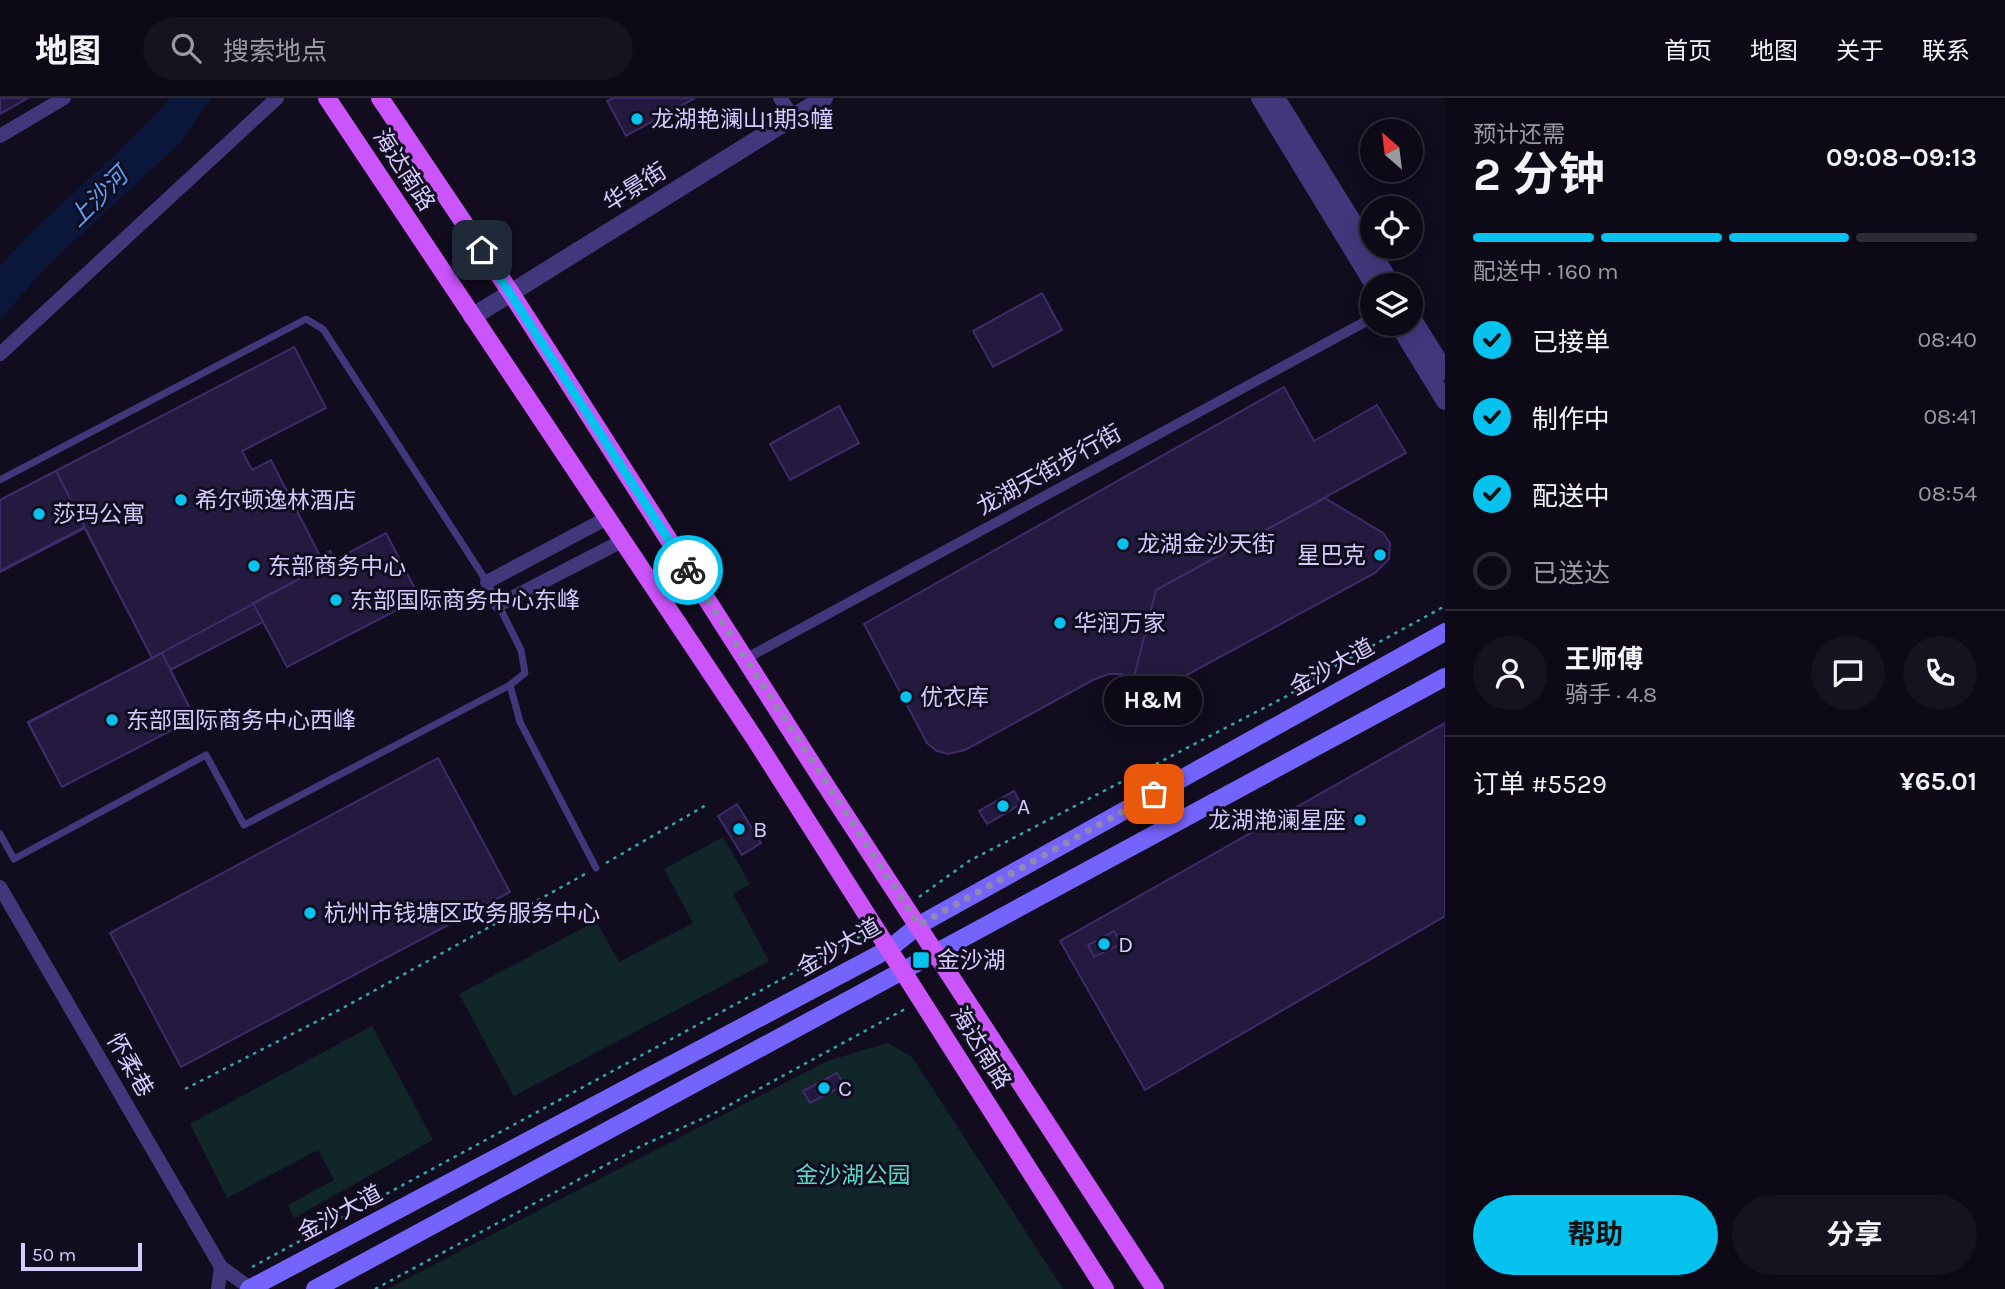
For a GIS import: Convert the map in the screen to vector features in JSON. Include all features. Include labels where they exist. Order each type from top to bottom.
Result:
[{"type":"main road","name":"海达南路","points":[[327,98],[755,739],[1105,1289]]},
{"type":"main road","name":"海达南路","points":[[380,98],[511,293],[1155,1289]]},
{"type":"main road","name":"金沙大道","points":[[249,1289],[890,949],[919,925],[1445,632]]},
{"type":"main road","points":[[315,1289],[938,954],[1445,677]]},
{"type":"street","points":[[0,136],[64,98]]},
{"type":"street","points":[[0,354],[276,98]]},
{"type":"street","points":[[780,98],[793,117]]},
{"type":"street","name":"华景街","points":[[472,317],[824,98]]},
{"type":"street","points":[[1260,98],[1367,273]]},
{"type":"street","points":[[1276,98],[1385,273]]},
{"type":"street","name":"龙湖天街步行街","points":[[746,659],[1360,325]]},
{"type":"street","points":[[1405,336],[1445,401]]},
{"type":"street","points":[[1423,336],[1445,371]]},
{"type":"street","points":[[487,582],[607,518]]},
{"type":"street","points":[[498,605],[622,541]]},
{"type":"street","name":"怀柔巷","points":[[0,887],[221,1267],[249,1289]]},
{"type":"street","points":[[218,1289],[221,1267]]},
{"type":"lane","points":[[0,480],[306,319],[323,330],[487,582],[521,650],[525,673],[510,685],[243,825],[206,755],[14,859],[0,834]]},
{"type":"lane","points":[[510,685],[520,722],[596,868]]},
{"type":"path","points":[[906,906],[969,861],[1287,696],[1330,669],[1445,606]]},
{"type":"path","points":[[185,1089],[341,1009],[706,805]]},
{"type":"path","points":[[234,1276],[876,928]]},
{"type":"path","points":[[375,1289],[643,1145],[713,1114],[922,1000]]},
{"type":"green space","points":[[723,837],[750,884],[733,894],[769,961],[514,1096],[459,994],[596,921],[619,962],[693,923],[664,869]]},
{"type":"green space","points":[[372,1026],[433,1140],[294,1218],[288,1205],[334,1180],[318,1150],[227,1198],[190,1124]]},
{"type":"green space","name":"金沙湖公园","points":[[888,1043],[912,1057],[1063,1289],[387,1289],[827,1061]]},
{"type":"water","name":"上沙河","points":[[170,98],[211,98],[180,143],[46,267],[0,320],[0,266],[129,142]]},
{"type":"building","points":[[0,98],[28,98],[0,114]]},
{"type":"building","name":"龙湖艳澜山1期3幢","points":[[613,98],[695,98],[626,136],[607,101]]},
{"type":"building","points":[[1042,293],[1062,330],[993,367],[973,331]]},
{"type":"building","name":"东部商务中心","points":[[294,347],[326,408],[242,451],[252,470],[271,460],[320,556],[330,551],[335,560],[386,533],[420,598],[287,667],[263,622],[170,670],[195,718],[62,787],[28,723],[152,658],[84,527],[0,571],[0,500]]},
{"type":"building","name":"东部商务中心","points":[[294,347],[326,408],[242,451],[252,470],[271,460],[320,556],[330,551],[335,560],[152,658],[56,471]]},
{"type":"building","name":"龙湖金沙天街","points":[[1284,387],[1314,441],[1377,405],[1406,453],[1156,590],[1133,681],[1122,674],[1109,674],[1093,680],[965,750],[948,754],[937,751],[927,743],[864,624]]},
{"type":"building","points":[[839,406],[859,443],[790,480],[770,444]]},
{"type":"building","name":"莎玛公寓","points":[[56,471],[85,528],[0,572],[0,500]]},
{"type":"building","name":"龙湖金沙天街","points":[[1325,498],[1383,533],[1390,543],[1389,559],[1375,573],[1161,689],[1149,689],[1133,681],[1156,590]]},
{"type":"building","name":"东部国际商务中心东峰","points":[[386,533],[420,598],[287,667],[253,603]]},
{"type":"building","name":"东部国际商务中心西峰","points":[[162,653],[195,718],[62,787],[28,722]]},
{"type":"building","name":"龙湖滟澜星座","points":[[1445,723],[1445,916],[1145,1090],[1060,941]]},
{"type":"building","name":"杭州市钱塘区政务服务中心","points":[[438,758],[510,892],[181,1067],[110,933]]},
{"type":"building","name":"A","points":[[1014,791],[1021,804],[987,824],[979,811]]},
{"type":"building","name":"B","points":[[737,804],[761,843],[742,855],[718,816]]},
{"type":"building","name":"D","points":[[1114,931],[1121,944],[1094,957],[1088,945]]},
{"type":"building","name":"C","points":[[837,1073],[844,1085],[810,1103],[803,1091]]},
{"type":"way so far","points":[[688,570],[919,925],[1154,794]]},
{"type":"place","name":"龙湖艳澜山1期3幢","points":[[637,119]]},
{"type":"place","name":"希尔顿逸林酒店","points":[[181,500]]},
{"type":"place","name":"莎玛公寓","points":[[39,514]]},
{"type":"place","name":"龙湖金沙天街","points":[[1123,544]]},
{"type":"place","name":"星巴克","points":[[1380,555]]},
{"type":"place","name":"东部商务中心","points":[[254,566]]},
{"type":"place","name":"东部国际商务中心东峰","points":[[336,600]]},
{"type":"place","name":"华润万家","points":[[1060,623]]},
{"type":"place","name":"优衣库","points":[[906,697]]},
{"type":"place","name":"东部国际商务中心西峰","points":[[112,720]]},
{"type":"place","name":"H&M","points":[[1154,794]]},
{"type":"place","name":"A","points":[[1003,806]]},
{"type":"place","name":"龙湖滟澜星座","points":[[1360,820]]},
{"type":"place","name":"B","points":[[739,829]]},
{"type":"place","name":"杭州市钱塘区政务服务中心","points":[[310,913]]},
{"type":"place","name":"D","points":[[1104,944]]},
{"type":"place","name":"金沙湖","points":[[921,960]]},
{"type":"place","name":"C","points":[[824,1088]]},
{"type":"route","points":[[482,250],[688,570]]}]
